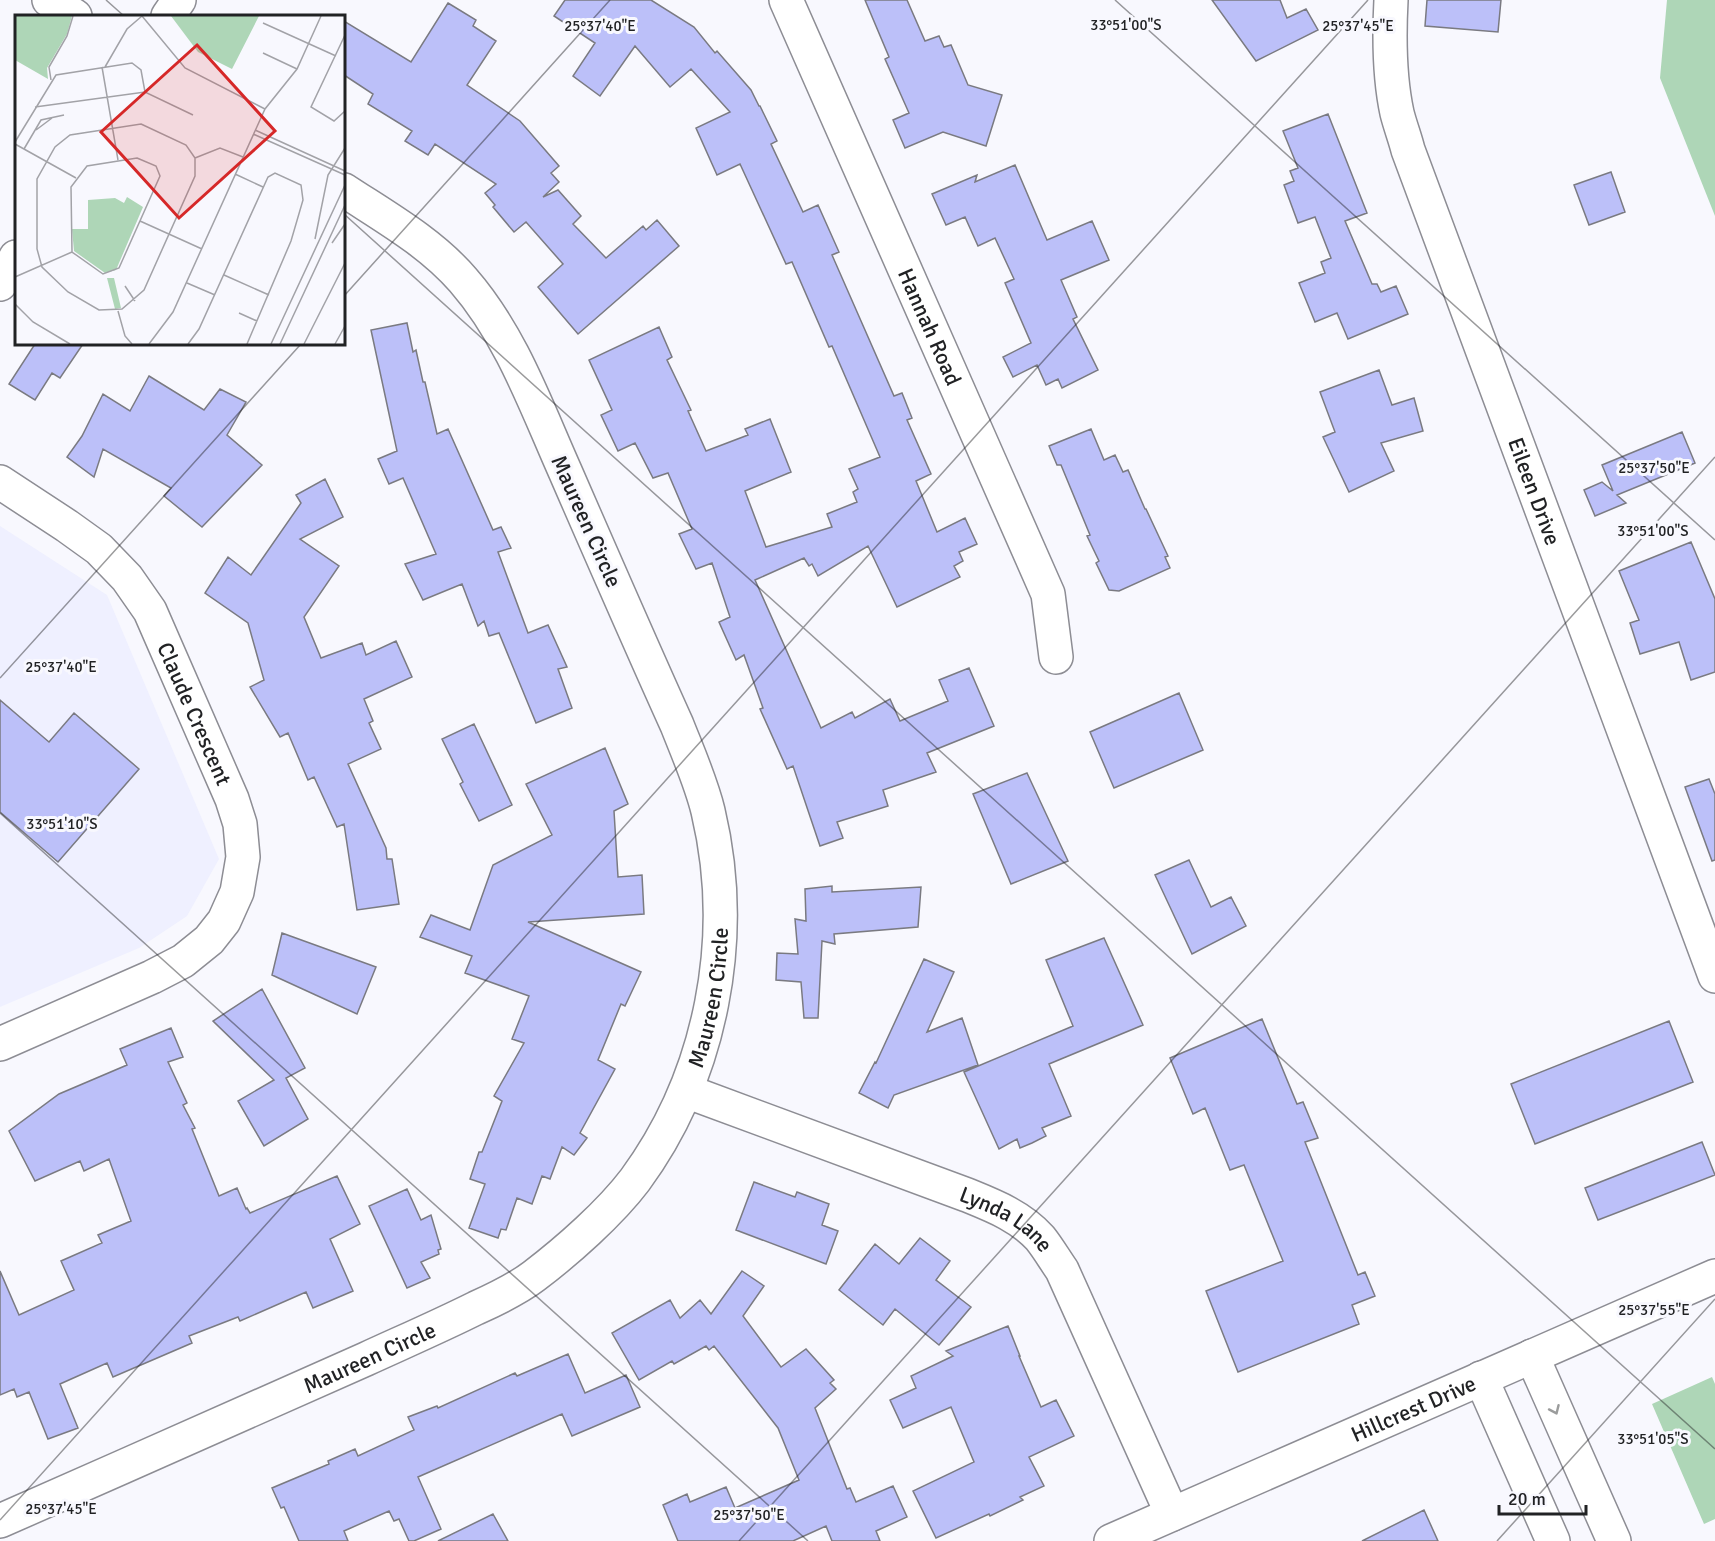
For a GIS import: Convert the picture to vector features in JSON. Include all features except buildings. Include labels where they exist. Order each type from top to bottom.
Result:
[{"type":"street","points":[[50,0],[73,15]]},
{"type":"street","points":[[169,15],[179,0]]},
{"type":"street","name":"Hannah Road","points":[[786,0],[1048,594],[1056,657]]},
{"type":"street","name":"Eileen Drive","points":[[1391,0],[1392,79],[1398,114],[1408,150],[1715,976]]},
{"type":"street","name":"Maureen Circle","points":[[0,1521],[461,1316],[531,1278],[599,1219],[634,1181],[660,1142],[686,1091],[705,1033],[714,996],[721,917],[714,843],[708,809],[677,725],[501,332],[483,304],[443,259],[421,240],[345,191]]},
{"type":"street","points":[[0,284],[15,259]]},
{"type":"street","name":"Claude Crescent","points":[[0,482],[99,549],[127,578],[150,612],[225,783],[240,824],[243,857],[237,892],[224,921],[209,940],[183,961],[0,1044]]},
{"type":"street","name":"Lynda Lane","points":[[686,1091],[967,1195],[998,1207],[1020,1220],[1041,1239],[1062,1270],[1172,1514]]},
{"type":"street","name":"Hillcrest Drive","points":[[1111,1541],[1715,1276]]},
{"type":"street","points":[[1532,1356],[1614,1541]]},
{"type":"street","points":[[1481,1378],[1553,1541]]},
{"type":"shaded area","points":[[0,526],[107,595],[219,859],[187,916],[139,948],[0,1007]]},
{"type":"green space","points":[[1667,0],[1715,0],[1715,216],[1660,78]]},
{"type":"green space","points":[[1712,1377],[1715,1384],[1715,1519],[1704,1524],[1652,1404]]}]
